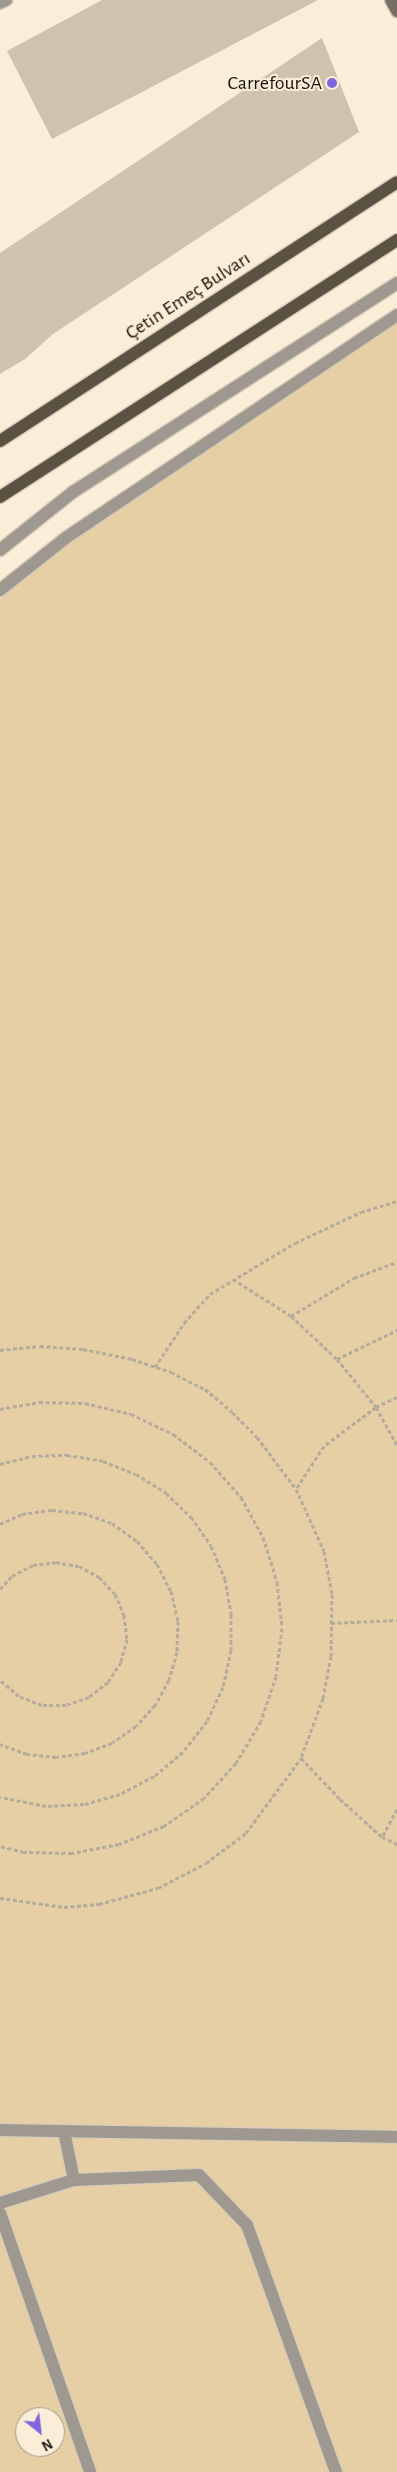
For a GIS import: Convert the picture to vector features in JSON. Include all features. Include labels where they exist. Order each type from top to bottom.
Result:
[{"type":"main road","name":"Çetin Emeç Bulvarı","points":[[0,441],[397,182]]},
{"type":"main road","points":[[0,497],[397,240]]},
{"type":"street","points":[[0,3],[6,0]]},
{"type":"street","points":[[391,0],[397,11]]},
{"type":"street","points":[[0,550],[73,492],[397,283]]},
{"type":"street","points":[[0,590],[75,532],[397,315]]},
{"type":"street","points":[[0,2130],[397,2137]]},
{"type":"street","points":[[64,2131],[74,2180]]},
{"type":"street","points":[[0,2203],[74,2180],[198,2176],[247,2225],[336,2472]]},
{"type":"street","points":[[0,2213],[90,2472]]},
{"type":"path","points":[[155,1367],[184,1322],[210,1294],[295,1243],[362,1212],[397,1201]]},
{"type":"path","points":[[291,1316],[354,1278],[397,1262]]},
{"type":"path","points":[[233,1279],[291,1316],[337,1359],[376,1407],[397,1445]]},
{"type":"path","points":[[337,1359],[397,1330]]},
{"type":"path","points":[[0,1350],[40,1346],[83,1349],[155,1367],[205,1388],[257,1437],[296,1489],[324,1551],[332,1594],[330,1656],[323,1698],[301,1758],[246,1833],[206,1863],[158,1888],[99,1904],[64,1907],[0,1898]]},
{"type":"path","points":[[296,1489],[324,1446],[376,1407],[397,1397]]},
{"type":"path","points":[[0,1409],[39,1402],[86,1403],[131,1414],[173,1434],[210,1462],[241,1497],[263,1537],[277,1582],[282,1628],[276,1676],[261,1722],[236,1763],[204,1798],[164,1826],[119,1844],[72,1853],[24,1852],[0,1846]]},
{"type":"path","points":[[0,1464],[32,1456],[68,1455],[94,1459],[136,1474],[166,1493],[191,1517],[211,1546],[225,1579],[232,1614],[231,1650],[223,1686],[207,1721],[183,1752],[154,1776],[120,1794],[84,1804],[46,1806],[0,1796]]},
{"type":"path","points":[[0,1524],[22,1514],[52,1510],[83,1513],[112,1523],[137,1541],[157,1564],[171,1591],[178,1621],[177,1652],[169,1680],[155,1705],[136,1726],[112,1743],[85,1753],[56,1757],[28,1754],[0,1744]]},
{"type":"path","points":[[0,1589],[12,1576],[33,1565],[56,1562],[78,1566],[99,1577],[115,1594],[124,1615],[127,1639],[121,1662],[108,1682],[89,1697],[66,1705],[42,1705],[20,1696],[0,1680]]},
{"type":"path","points":[[331,1623],[397,1620]]},
{"type":"path","points":[[301,1758],[340,1799],[382,1837],[397,1844]]},
{"type":"path","points":[[382,1837],[397,1809]]},
{"type":"shaded area","points":[[397,315],[397,2472],[0,2472],[0,590]]},
{"type":"building","points":[[102,0],[318,0],[52,139],[7,51]]},
{"type":"building","points":[[322,38],[359,132],[53,334],[25,359],[0,374],[0,253]]},
{"type":"place","name":"CarrefourSA","points":[[332,83]]}]
